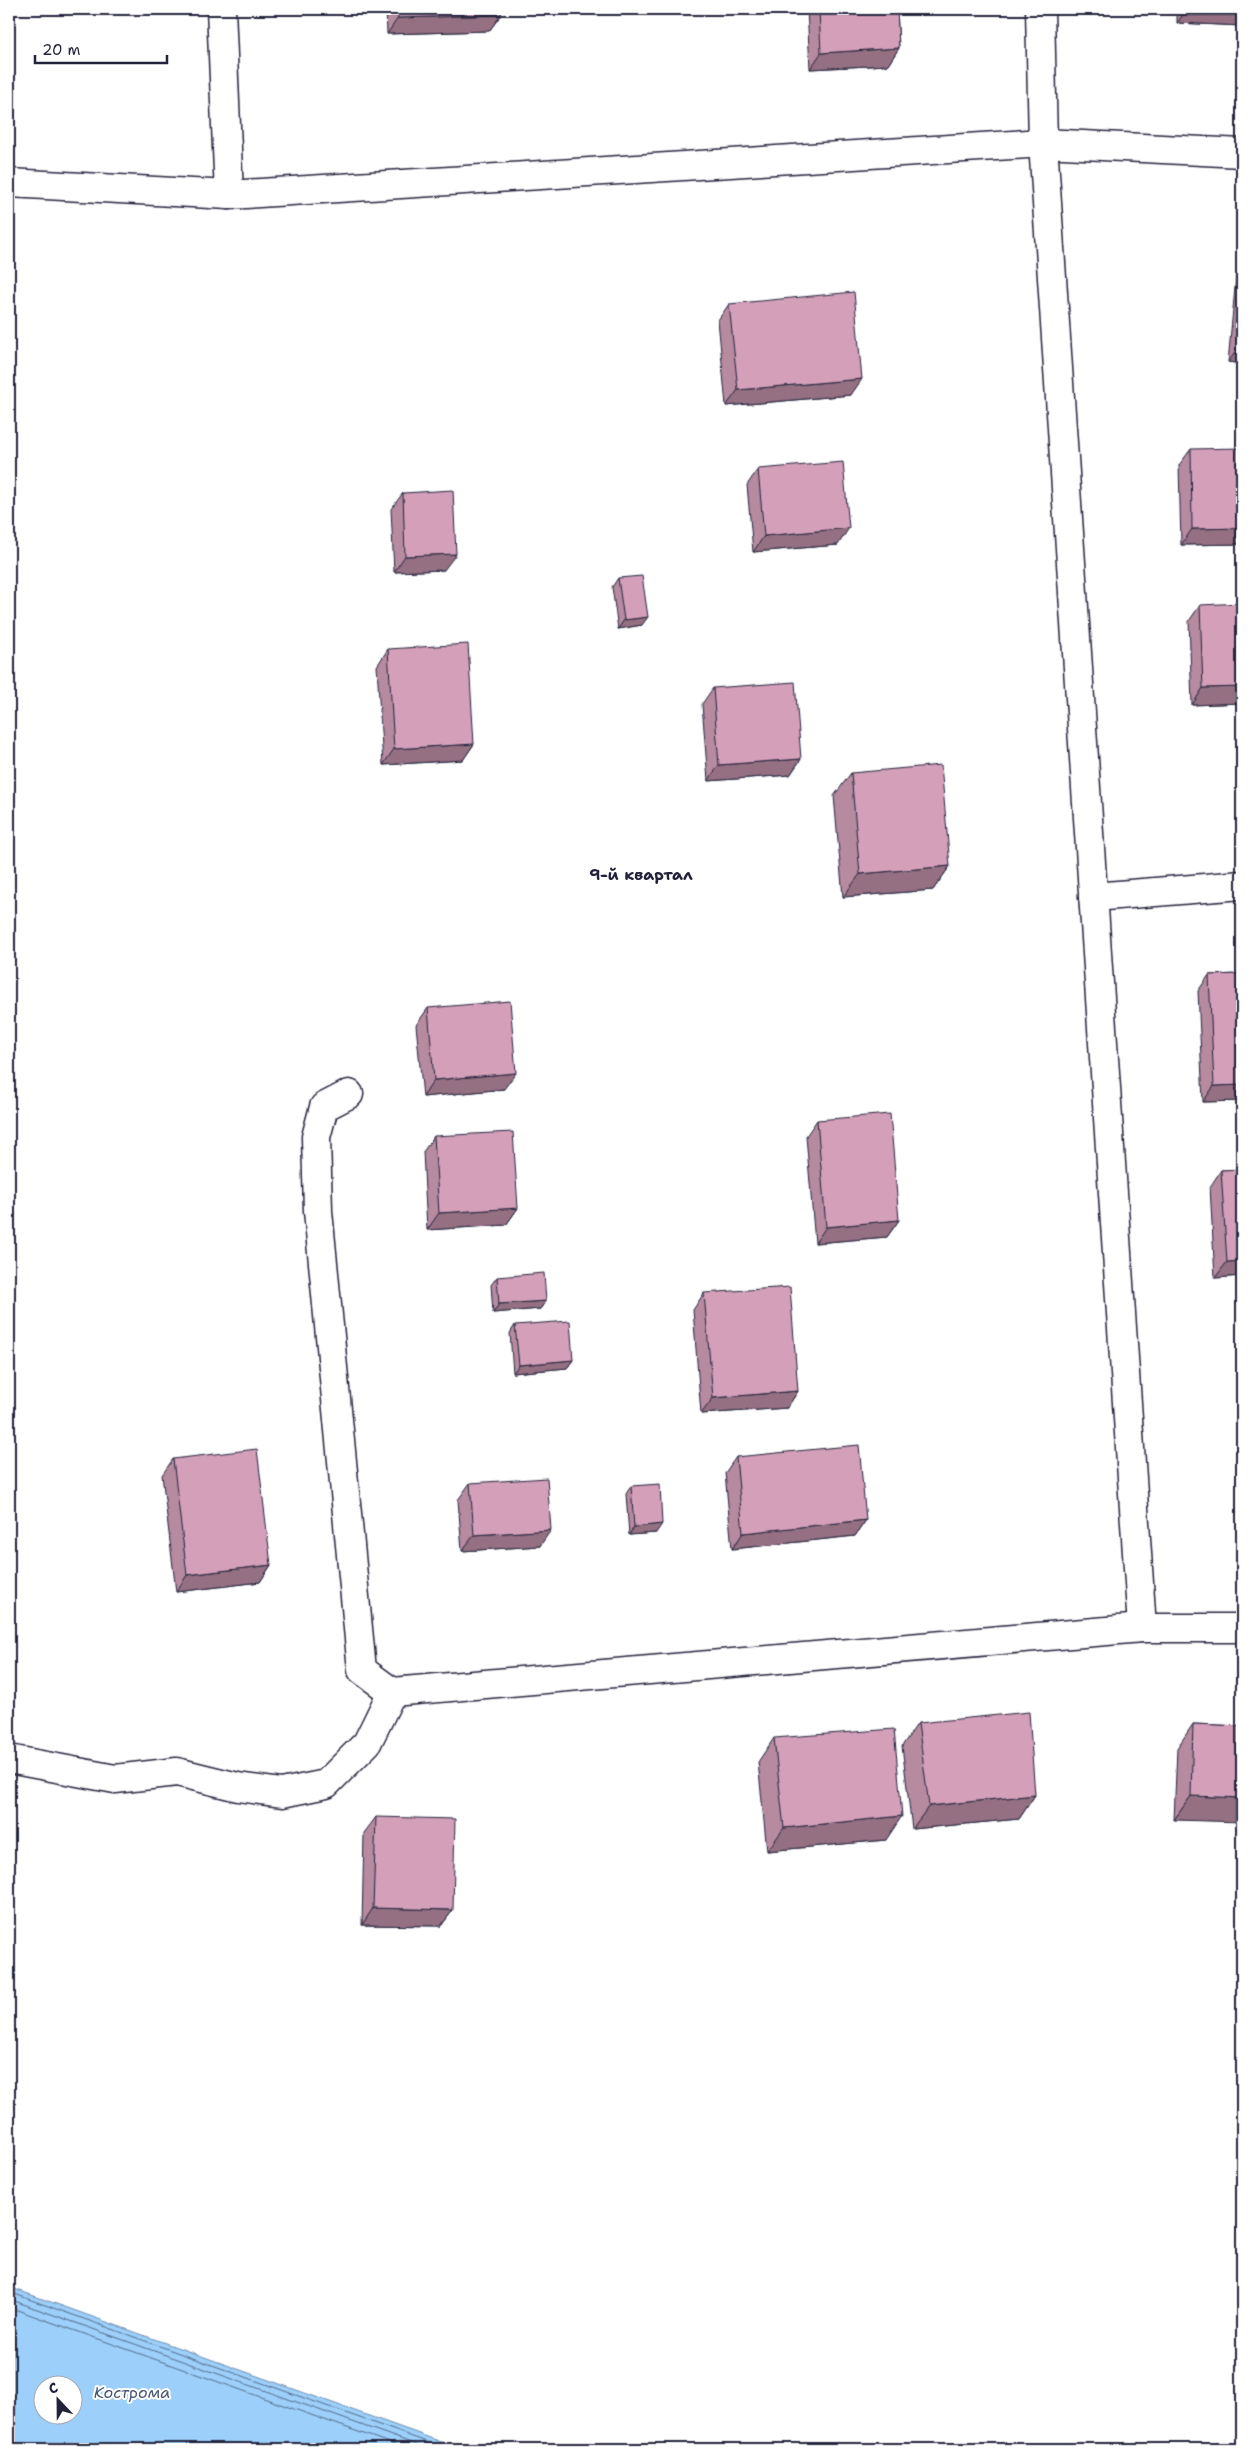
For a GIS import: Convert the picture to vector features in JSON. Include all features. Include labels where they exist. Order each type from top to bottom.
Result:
[{"type":"street","points":[[221,9],[229,195]]},
{"type":"street","points":[[1040,9],[1043,143],[1142,1628]]},
{"type":"street","points":[[9,183],[229,195],[1043,143],[1242,153]]},
{"type":"street","points":[[1093,897],[1242,885]]},
{"type":"street","points":[[349,1094],[324,1107],[316,1137],[318,1211],[362,1670],[392,1692],[1142,1628],[1242,1628]]},
{"type":"street","points":[[9,1759],[115,1779],[177,1772],[238,1787],[282,1793],[326,1784],[367,1743],[392,1692]]},
{"type":"water","name":"Кострома","points":[[9,2287],[461,2449],[9,2449]]},
{"type":"building","points":[[398,9],[501,9],[501,15],[398,18]]},
{"type":"building","points":[[819,9],[897,9],[899,48],[821,53]]},
{"type":"building","points":[[854,292],[862,379],[738,390],[729,304]]},
{"type":"building","points":[[1242,317],[1242,346],[1240,346]]},
{"type":"building","points":[[1242,448],[1242,528],[1192,529],[1191,449]]},
{"type":"building","points":[[843,462],[849,528],[764,536],[758,469]]},
{"type":"building","points":[[453,490],[456,554],[405,556],[403,493]]},
{"type":"building","points":[[642,576],[648,617],[624,620],[618,578]]},
{"type":"building","points":[[1242,603],[1242,687],[1203,688],[1200,605]]},
{"type":"building","points":[[468,644],[474,744],[394,749],[388,649]]},
{"type":"building","points":[[795,682],[801,759],[719,765],[713,688]]},
{"type":"building","points":[[941,765],[950,866],[860,874],[851,773]]},
{"type":"building","points":[[1242,974],[1242,1085],[1214,1086],[1209,975]]},
{"type":"building","points":[[510,1001],[516,1073],[434,1080],[428,1008]]},
{"type":"building","points":[[890,1114],[899,1220],[826,1227],[817,1120]]},
{"type":"building","points":[[513,1132],[518,1208],[439,1213],[434,1136]]},
{"type":"building","points":[[1242,1169],[1242,1261],[1227,1262],[1221,1170]]},
{"type":"building","points":[[544,1273],[546,1301],[499,1304],[497,1277]]},
{"type":"building","points":[[790,1287],[798,1391],[713,1398],[704,1293]]},
{"type":"building","points":[[570,1321],[573,1360],[519,1365],[515,1325]]},
{"type":"building","points":[[859,1445],[866,1520],[743,1533],[736,1457]]},
{"type":"building","points":[[257,1449],[271,1565],[187,1575],[173,1459]]},
{"type":"building","points":[[547,1478],[551,1530],[474,1535],[470,1483]]},
{"type":"building","points":[[660,1484],[662,1524],[634,1527],[631,1486]]},
{"type":"building","points":[[1029,1712],[1035,1795],[929,1806],[918,1723]]},
{"type":"building","points":[[1193,1724],[1242,1726],[1242,1798],[1191,1796]]},
{"type":"building","points":[[894,1729],[902,1816],[784,1828],[774,1738]]},
{"type":"building","points":[[376,1817],[455,1819],[453,1910],[373,1908]]},
{"type":"district","name":"9-й квартал","points":[[641,874]]}]
